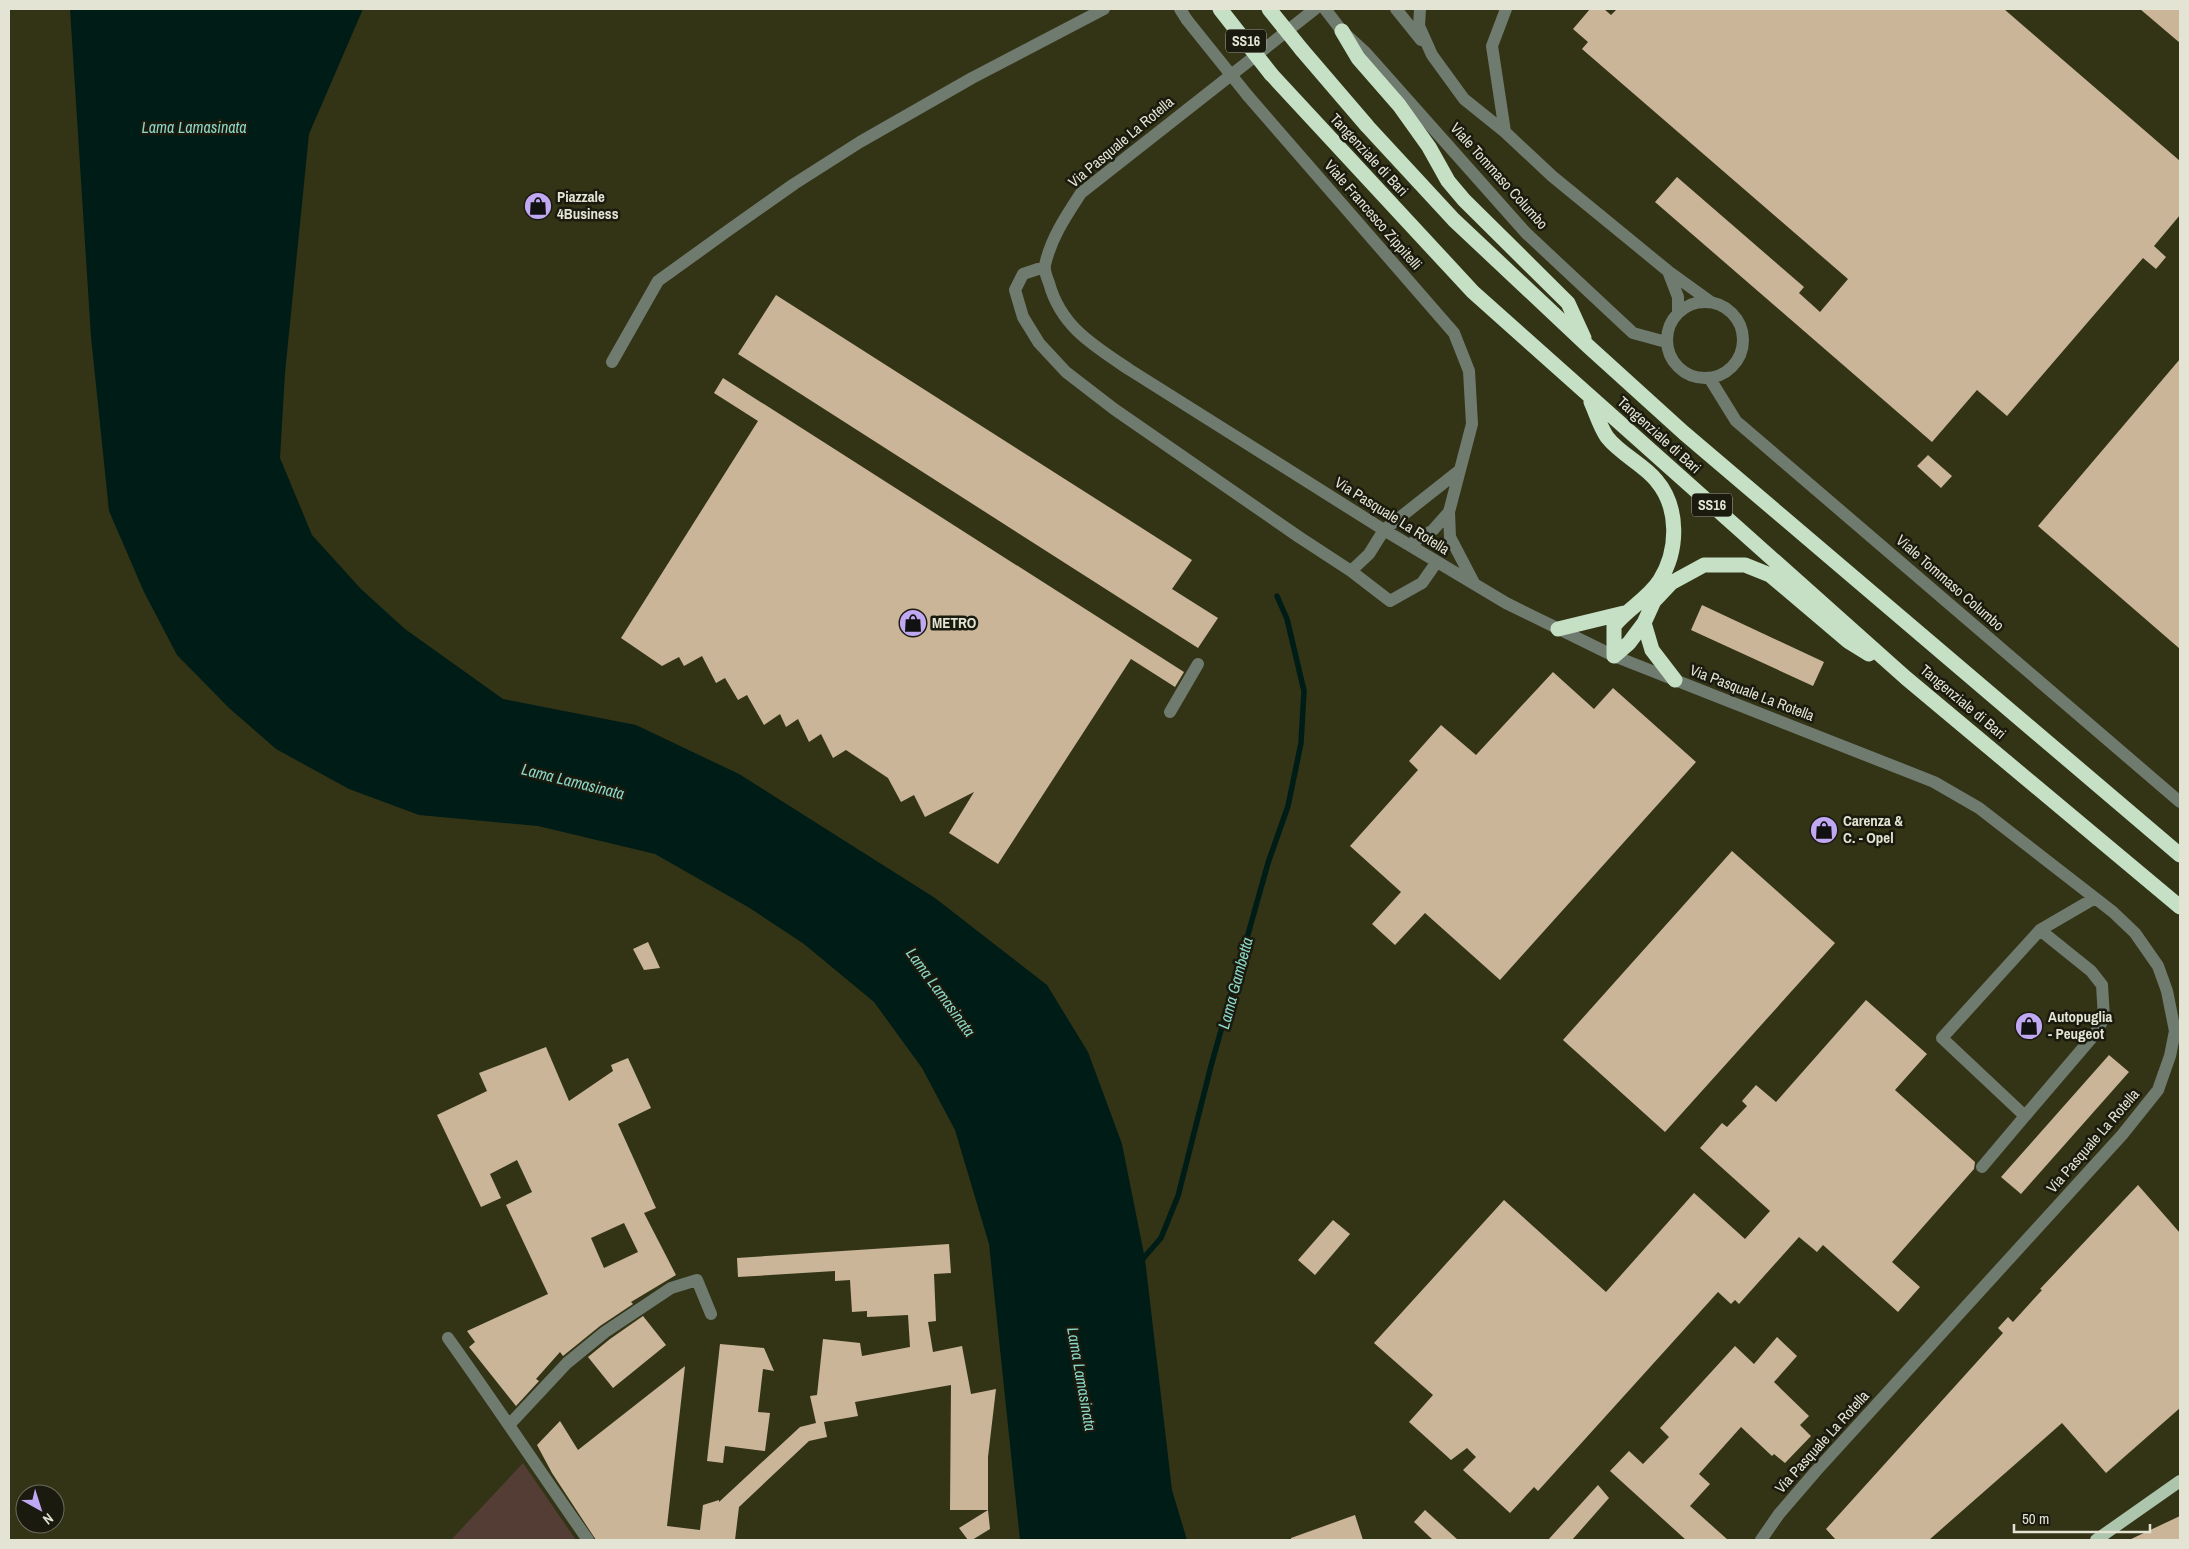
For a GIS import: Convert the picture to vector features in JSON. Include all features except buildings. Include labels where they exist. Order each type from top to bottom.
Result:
[{"type":"highway","name":"Tangenziale di Bari","points":[[1220,9],[1271,74],[1473,292],[1906,678],[2180,907]]},
{"type":"highway","name":"Tangenziale di Bari","points":[[1269,9],[1368,127],[1454,220],[1588,346],[1684,433],[2180,855]]},
{"type":"highway","points":[[1342,31],[1358,58],[1404,112],[1429,146],[1448,181],[1464,200],[1568,302],[1588,346]]},
{"type":"highway","points":[[1589,396],[1607,437],[1656,480],[1669,503],[1674,526],[1674,545],[1668,565],[1659,582],[1643,599],[1624,613],[1614,626],[1614,656]]},
{"type":"highway","points":[[1614,656],[1629,643],[1644,623],[1654,601],[1671,583],[1704,565],[1745,565],[1770,574],[1848,641],[1906,678]]},
{"type":"highway","points":[[1558,629],[1624,613]]},
{"type":"highway","points":[[1644,623],[1652,650],[1675,680]]},
{"type":"main road","points":[[2096,1540],[2180,1481]]},
{"type":"street","points":[[612,362],[658,281],[726,232],[794,184],[860,142],[972,78],[1104,9]]},
{"type":"street","name":"Viale Francesco Zippitelli","points":[[1180,9],[1248,96],[1454,333],[1469,371],[1472,424],[1449,512]]},
{"type":"street","name":"Via Pasquale La Rotella","points":[[1315,9],[1081,193],[1054,235],[1044,267],[1054,301],[1070,325],[1096,347],[1436,563],[1506,603],[1614,656],[1934,782],[1979,808],[2095,898],[2135,933],[2158,966],[2167,991],[2175,1031],[2170,1056],[2158,1090],[2122,1135],[1816,1471],[1779,1514],[1761,1540]]},
{"type":"street","name":"Viale Tommaso Columbo","points":[[1325,9],[1342,31],[1366,52],[1526,233],[1633,333],[1666,342]]},
{"type":"street","points":[[1396,9],[1464,99],[1505,132],[1552,176],[1668,271],[1712,302],[1728,310],[1740,323],[1743,347],[1739,359],[1721,375],[1710,379],[1697,378],[1685,374],[1675,366],[1666,342],[1671,321],[1678,313],[1688,306],[1699,302],[1712,302]]},
{"type":"street","points":[[1420,9],[1419,26],[1432,55]]},
{"type":"street","points":[[1502,11],[1492,46],[1505,132]]},
{"type":"street","points":[[1044,267],[1024,274],[1015,290],[1023,318],[1039,343],[1066,372],[1127,418],[1299,538],[1351,571],[1390,601],[1422,582],[1436,563]]},
{"type":"street","points":[[1668,271],[1678,297],[1678,313]]},
{"type":"street","name":"Viale Tommaso Columbo","points":[[1710,379],[1736,421],[2180,802]]},
{"type":"street","points":[[1351,571],[1369,554],[1384,530],[1460,470]]},
{"type":"street","points":[[1409,545],[1433,530],[1449,512]]},
{"type":"street","points":[[1449,512],[1450,536],[1474,583]]},
{"type":"street","points":[[1170,712],[1198,664]]},
{"type":"street","points":[[2025,1116],[1942,1038],[2040,930],[2095,898]]},
{"type":"street","points":[[1982,1167],[2095,1034],[2104,1018],[2102,985],[2090,970],[2040,930]]},
{"type":"street","points":[[510,1424],[567,1364],[606,1332],[671,1288],[697,1280],[711,1314]]},
{"type":"street","points":[[448,1338],[510,1424],[551,1488],[588,1540]]},
{"type":"shaded area","points":[[523,1463],[576,1540],[451,1540]]},
{"type":"water","name":"Lama Lamasinata","points":[[70,9],[363,9],[309,134],[285,373],[280,458],[312,535],[361,589],[405,629],[503,699],[636,725],[739,774],[935,898],[1047,985],[1088,1052],[1122,1144],[1145,1259],[1172,1490],[1187,1540],[1020,1540],[989,1244],[955,1130],[922,1068],[874,1002],[804,944],[748,907],[655,854],[538,826],[419,815],[349,789],[276,749],[229,708],[177,655],[144,592],[109,511],[91,337]]},
{"type":"waterway","name":"Lama Gambetta","points":[[1140,1262],[1161,1238],[1178,1196],[1211,1066],[1268,863],[1288,806],[1301,743],[1304,691],[1287,619],[1277,596]]},
{"type":"place","name":"Piazzale 4Business","points":[[538,206]]},
{"type":"place","name":"METRO","points":[[913,623]]},
{"type":"place","name":"Carenza & C. - Opel","points":[[1824,830]]},
{"type":"place","name":"Autopuglia - Peugeot","points":[[2029,1026]]}]
